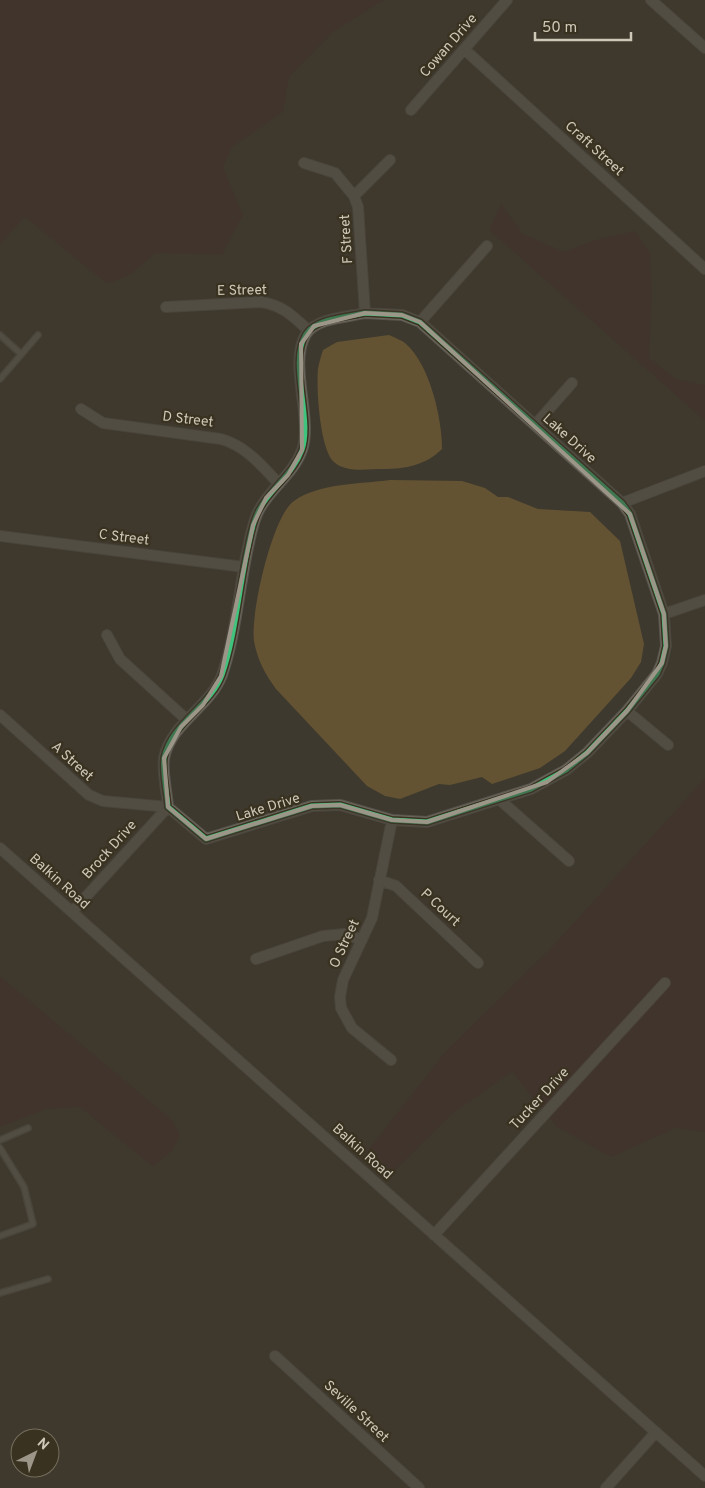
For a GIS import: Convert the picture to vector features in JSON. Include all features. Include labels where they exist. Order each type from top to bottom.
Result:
[{"type":"street","name":"Cowan Drive","points":[[411,110],[507,0]]},
{"type":"street","points":[[651,0],[705,48]]},
{"type":"street","name":"Craft Street","points":[[464,50],[705,269]]},
{"type":"street","points":[[354,196],[390,160]]},
{"type":"street","name":"F Street","points":[[304,163],[335,173],[354,196],[358,207],[365,313]]},
{"type":"street","points":[[420,322],[487,246]]},
{"type":"street","name":"E Street","points":[[166,307],[261,302],[273,304],[291,314],[308,330]]},
{"type":"street","name":"Lake Drive","points":[[168,807],[206,839],[312,806],[340,805],[392,820],[427,822],[531,789],[566,770],[586,753],[627,711],[657,674],[662,663],[666,646],[664,614],[630,514],[622,503],[420,322],[396,314],[365,313],[318,324],[308,330]]},
{"type":"street","points":[[168,807],[164,758],[171,742],[187,720],[208,698],[221,676],[244,567],[258,512],[266,498],[293,466],[304,439],[300,368],[301,344],[308,330]]},
{"type":"street","points":[[535,424],[572,383]]},
{"type":"street","name":"D Street","points":[[80,409],[103,423],[221,439],[235,443],[247,451],[279,484]]},
{"type":"street","points":[[622,503],[705,471]]},
{"type":"street","name":"C Street","points":[[0,536],[244,567]]},
{"type":"street","points":[[664,614],[705,600]]},
{"type":"street","points":[[107,635],[120,659],[187,720]]},
{"type":"street","points":[[627,711],[668,745]]},
{"type":"street","name":"A Street","points":[[0,715],[89,795],[103,801],[168,807]]},
{"type":"street","points":[[500,800],[570,861]]},
{"type":"street","name":"Brock Drive","points":[[72,912],[168,807]]},
{"type":"street","name":"O Street","points":[[391,1060],[352,1028],[341,1008],[340,997],[343,980],[372,918],[392,820]]},
{"type":"street","name":"Balkin Road","points":[[0,848],[705,1476]]},
{"type":"street","name":"P Court","points":[[379,880],[396,886],[478,963]]},
{"type":"street","points":[[256,959],[324,936],[344,934],[362,940]]},
{"type":"street","name":"Tucker Drive","points":[[434,1235],[665,982]]},
{"type":"street","name":"Seville Street","points":[[275,1356],[419,1488]]},
{"type":"street","points":[[606,1488],[656,1432]]},
{"type":"lane","points":[[0,335],[22,354]]},
{"type":"lane","points":[[0,379],[38,335]]},
{"type":"lane","points":[[0,1140],[28,1128]]},
{"type":"lane","points":[[0,1148],[24,1187],[33,1224],[0,1236]]},
{"type":"lane","points":[[0,1292],[48,1279]]},
{"type":"highlighted area","points":[[365,313],[402,315],[420,322],[630,514],[664,614],[666,646],[662,663],[627,711],[587,753],[547,782],[427,822],[392,820],[340,805],[312,806],[206,839],[168,807],[164,758],[181,727],[203,705],[221,676],[253,525],[266,498],[288,475],[302,450],[301,344],[314,326]]},
{"type":"shaded area","points":[[0,0],[384,0],[333,32],[289,77],[283,112],[232,147],[223,167],[243,215],[222,255],[155,253],[130,275],[107,284],[25,217],[0,244]]},
{"type":"shaded area","points":[[501,204],[523,234],[564,252],[601,238],[635,231],[650,253],[652,296],[649,358],[676,379],[705,385],[705,421],[489,230]]},
{"type":"shaded area","points":[[389,335],[406,344],[422,365],[437,408],[442,449],[429,459],[408,467],[364,470],[345,468],[334,462],[329,455],[322,432],[318,404],[318,367],[323,350],[337,342]]},
{"type":"shaded area","points":[[390,480],[462,481],[485,488],[498,497],[508,497],[538,509],[590,512],[620,541],[644,644],[641,662],[631,678],[565,751],[540,768],[492,784],[482,777],[450,785],[439,784],[400,799],[385,796],[367,786],[276,689],[265,672],[259,660],[254,641],[255,610],[264,567],[278,526],[286,510],[294,501],[315,491],[340,485]]},
{"type":"shaded area","points":[[705,778],[705,1132],[676,1128],[611,1157],[557,1127],[512,1072],[453,1113],[389,1176],[361,1159],[445,1052],[551,948]]},
{"type":"shaded area","points":[[0,976],[173,1121],[180,1136],[172,1151],[153,1167],[80,1107],[46,1109],[0,1127]]},
{"type":"cycle path","points":[[365,313],[402,315],[420,322],[622,503],[630,514],[664,614],[666,646],[662,663],[657,674],[627,711],[587,753],[566,770],[531,789],[427,822],[392,820],[340,805],[312,806],[206,839],[168,807],[164,758],[174,735],[209,697],[222,675],[230,646],[254,521],[268,496],[293,467],[302,450],[305,437],[305,422],[299,360],[301,346],[306,334],[325,321],[365,313]]}]
